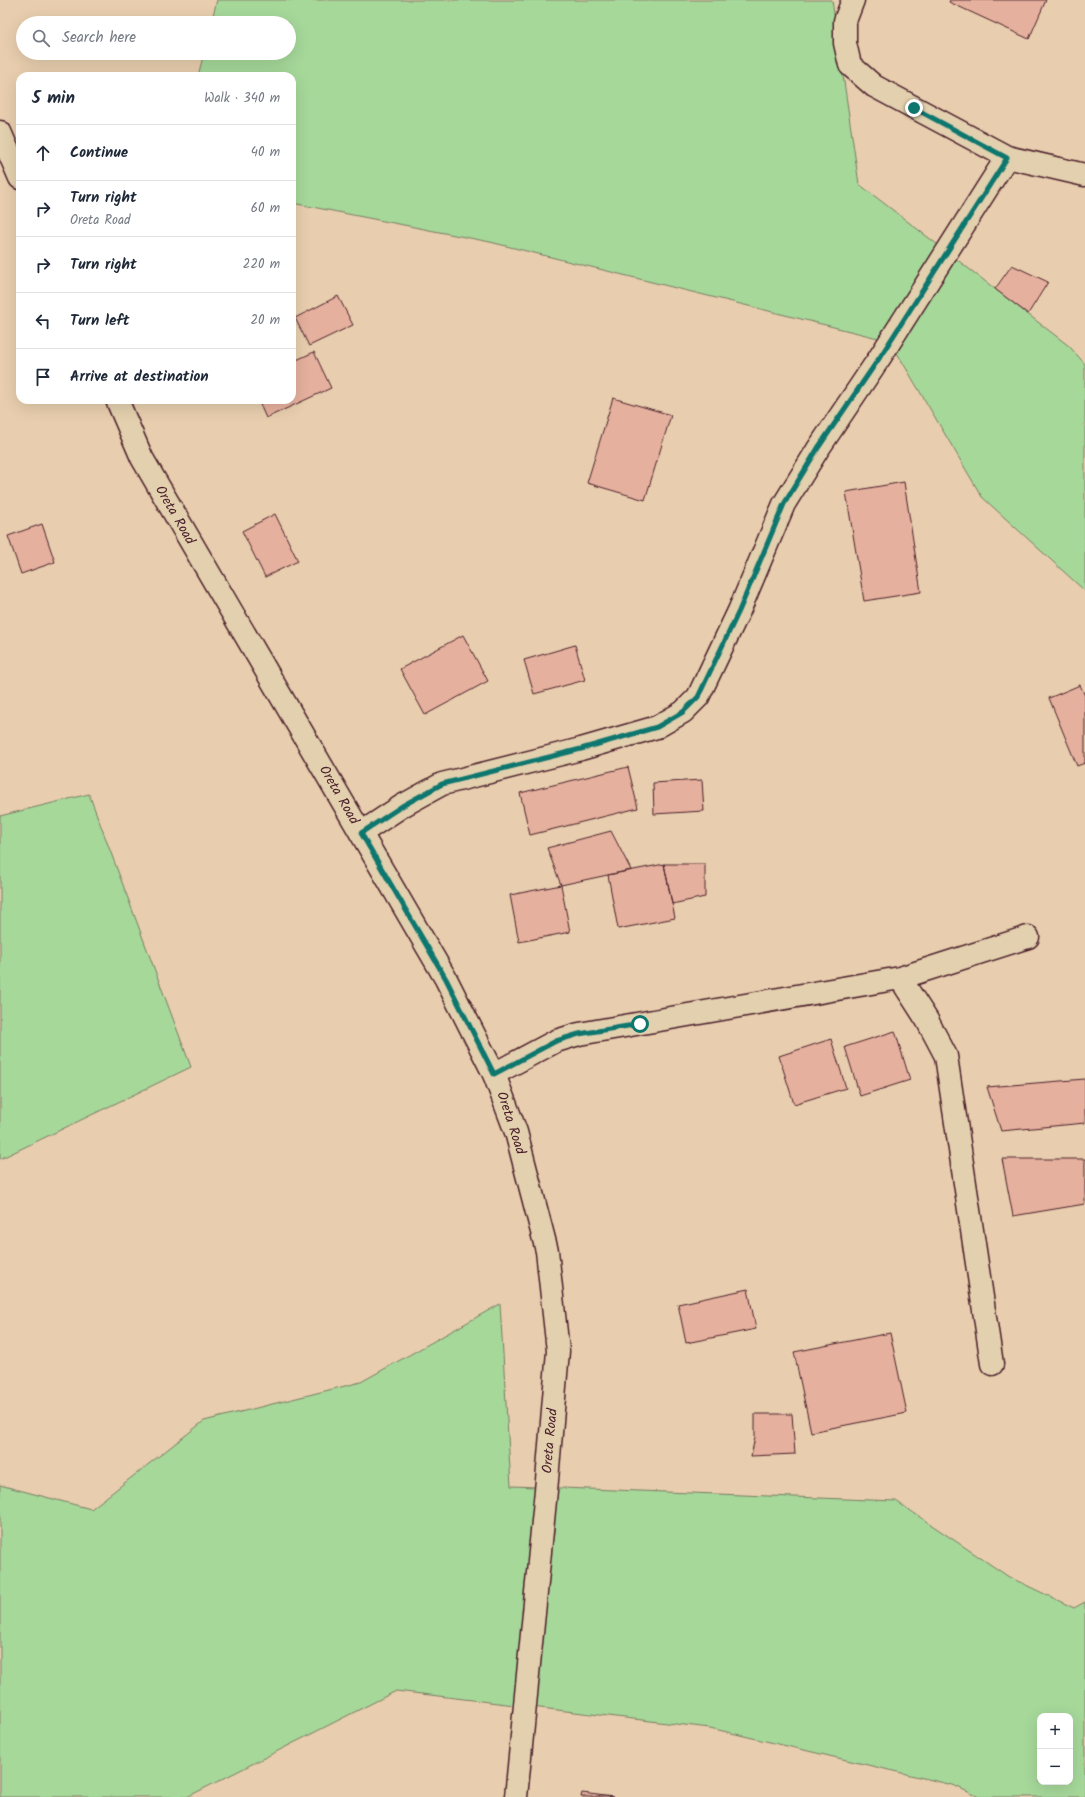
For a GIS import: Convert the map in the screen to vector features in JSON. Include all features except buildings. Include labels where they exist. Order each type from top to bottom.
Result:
[{"type":"street","points":[[853,0],[846,21],[845,43],[850,65],[874,86],[1007,158],[1085,175]]},
{"type":"street","points":[[0,132],[16,169]]},
{"type":"street","points":[[361,833],[402,806],[442,784],[581,749],[657,727],[683,712],[698,697],[739,611],[784,504],[818,448],[880,357],[1007,158]]},
{"type":"street","name":"Oreta Road","points":[[119,404],[142,458],[446,979],[494,1074],[516,1132],[547,1251],[558,1350],[547,1480],[516,1797]]},
{"type":"street","points":[[494,1074],[556,1041],[579,1034],[900,978],[1028,937]]},
{"type":"street","points":[[900,978],[927,1020],[946,1056],[992,1364]]},
{"type":"green space","points":[[217,0],[832,0],[859,184],[1069,346],[1085,364],[1085,591],[982,497],[890,341],[490,242],[296,204],[296,72],[199,72],[202,60],[296,60],[296,16],[213,16]]},
{"type":"green space","points":[[89,794],[191,1067],[0,1159],[0,816]]},
{"type":"green space","points":[[500,1304],[511,1486],[896,1501],[1009,1577],[1074,1608],[1085,1602],[1085,1797],[979,1797],[953,1785],[710,1728],[396,1691],[187,1797],[0,1797],[0,1485],[91,1509],[204,1421],[361,1382]]},
{"type":"route","points":[[640,1024],[579,1034],[556,1041],[494,1074],[446,979],[361,833],[402,806],[442,784],[581,749],[657,727],[683,712],[698,697],[739,611],[784,504],[818,448],[880,357],[1007,158],[914,108]]}]
